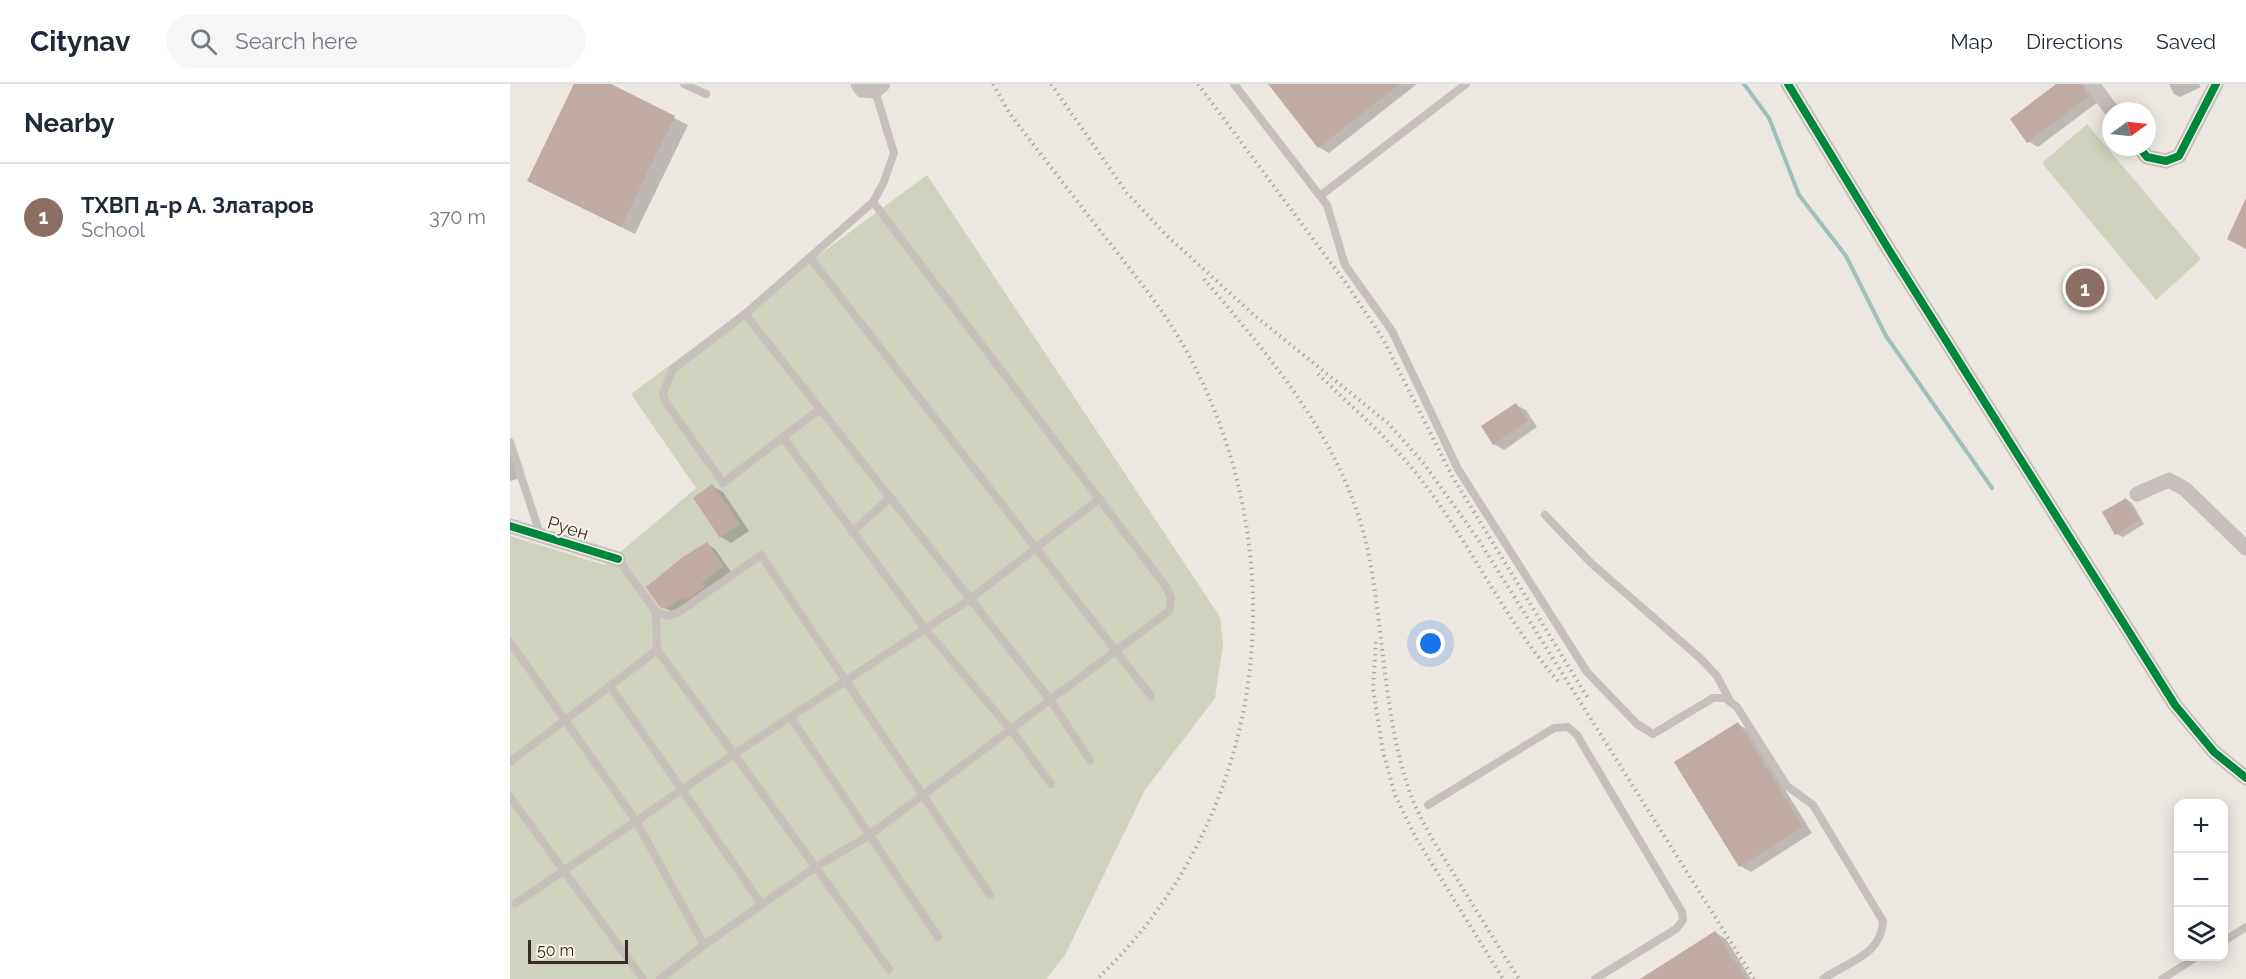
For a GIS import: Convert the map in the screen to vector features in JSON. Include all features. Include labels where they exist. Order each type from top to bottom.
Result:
[{"type":"street","points":[[858,84],[862,90],[879,88]]},
{"type":"street","points":[[1788,84],[1889,250],[2175,705],[2214,752],[2246,778]]},
{"type":"street","points":[[2092,84],[2105,102]]},
{"type":"street","points":[[2146,156],[2166,160],[2179,156],[2216,84]]},
{"type":"street","points":[[2137,494],[2169,480],[2185,489],[2246,548]]},
{"type":"street","name":"Руен","points":[[510,526],[618,559]]},
{"type":"lane","points":[[684,84],[706,94]]},
{"type":"lane","points":[[1234,84],[1327,205],[1345,265],[1392,331],[1458,469],[1587,672],[1637,724],[1653,734],[1713,698],[1725,698],[1737,707],[1787,786],[1813,805],[1882,921],[1882,935],[1874,948],[1823,979]]},
{"type":"lane","points":[[1320,196],[1466,84]]},
{"type":"lane","points":[[820,409],[784,439],[723,483],[665,401],[663,393],[673,369],[745,315],[873,202],[883,184],[894,153],[879,88]]},
{"type":"lane","points":[[660,979],[704,945],[814,868],[868,836],[921,795],[1012,731],[1169,611],[1171,598],[1167,588],[873,202]]},
{"type":"lane","points":[[810,259],[1151,696]]},
{"type":"lane","points":[[745,315],[1051,701],[1090,760]]},
{"type":"lane","points":[[784,439],[926,630],[1012,731],[1051,784]]},
{"type":"lane","points":[[510,442],[541,536]]},
{"type":"lane","points":[[852,532],[891,497]]},
{"type":"lane","points":[[514,904],[734,754],[926,630],[1036,550],[1099,499]]},
{"type":"lane","points":[[1545,515],[1591,563],[1701,659],[1717,676],[1731,702]]},
{"type":"lane","points":[[656,612],[667,616],[679,612],[761,555],[990,895]]},
{"type":"lane","points":[[618,559],[656,612],[657,650],[889,969]]},
{"type":"lane","points":[[510,642],[636,821],[704,945]]},
{"type":"lane","points":[[510,762],[657,650]]},
{"type":"lane","points":[[609,686],[762,905]]},
{"type":"lane","points":[[791,718],[868,836],[938,937]]},
{"type":"lane","points":[[1428,806],[1554,728],[1568,727],[1578,735],[1682,912],[1683,920],[1676,929],[1595,979]]},
{"type":"lane","points":[[510,797],[643,979]]},
{"type":"lane","points":[[2228,938],[2246,927]]},
{"type":"lane","points":[[2162,979],[2191,961]]},
{"type":"green space","points":[[2087,124],[2102,142],[2102,156],[2114,156],[2201,259],[2156,300],[2042,163]]},
{"type":"green space","points":[[927,175],[1220,617],[1223,644],[1215,698],[1145,790],[1065,955],[1046,979],[510,979],[510,536],[605,565],[696,488],[631,394]]},
{"type":"building","points":[[574,84],[611,84],[675,116],[621,227],[527,181]]},
{"type":"building","points":[[1268,84],[1400,84],[1318,148]]},
{"type":"building","points":[[2056,84],[2080,84],[2089,96],[2027,143],[2010,119]]},
{"type":"building","points":[[2246,198],[2246,249],[2227,239]]},
{"type":"building","points":[[1516,403],[1528,421],[1493,445],[1481,426]]},
{"type":"building","points":[[712,484],[740,524],[720,538],[693,498]]},
{"type":"building","points":[[2126,498],[2139,520],[2115,535],[2102,512]]},
{"type":"building","points":[[707,542],[724,567],[702,583],[705,587],[686,600],[683,597],[666,609],[660,607],[646,587],[683,557]]},
{"type":"building","points":[[1738,722],[1803,827],[1739,867],[1674,762]]},
{"type":"building","points":[[1715,931],[1746,979],[1640,979]]},
{"type":"waterway","points":[[1744,84],[1769,118],[1799,195],[1846,256],[1886,336],[1992,488]]},
{"type":"railway","points":[[993,84],[1010,114],[1160,308],[1178,336],[1222,429],[1244,512],[1253,597],[1248,681],[1231,763],[1199,841],[1155,914],[1097,979]]},
{"type":"railway","points":[[1051,84],[1127,193],[1165,234],[1254,315],[1389,424],[1424,464],[1478,539],[1754,979]]},
{"type":"railway","points":[[1198,84],[1348,286],[1383,339],[1452,476],[1589,700]]},
{"type":"railway","points":[[1204,279],[1256,341],[1303,405],[1342,474],[1357,511],[1368,551],[1393,729],[1408,787],[1430,834],[1519,979]]},
{"type":"railway","points":[[1318,374],[1386,439],[1423,482],[1441,506],[1505,609],[1559,682]]},
{"type":"railway","points":[[1376,642],[1373,689],[1383,752],[1395,795],[1416,838],[1503,979]]},
{"type":"cycle path","points":[[1788,84],[1889,250],[2175,705],[2214,752],[2246,778]]},
{"type":"cycle path","points":[[2146,156],[2166,161],[2179,156],[2216,84]]},
{"type":"cycle path","points":[[510,526],[618,559]]},
{"type":"place","name":"ТХВП д-р А. Златаров","points":[[2085,288]]}]
